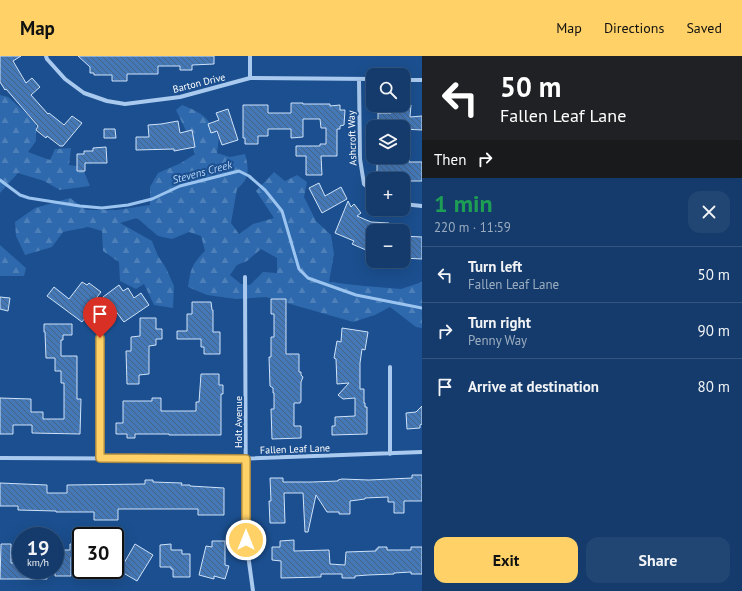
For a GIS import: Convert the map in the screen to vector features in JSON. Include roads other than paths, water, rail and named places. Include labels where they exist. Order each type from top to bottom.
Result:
[{"type":"street","name":"Barton Drive","points":[[46,56],[65,79],[84,93],[107,101],[125,104],[180,97],[250,78],[366,79]]},
{"type":"street","points":[[250,56],[250,78]]},
{"type":"street","name":"Ashcroft Way","points":[[359,79],[360,159],[364,184],[366,186]]},
{"type":"street","points":[[410,80],[422,80]]},
{"type":"street","points":[[410,205],[422,206]]},
{"type":"street","name":"Holt Avenue","points":[[245,277],[246,540],[253,591]]},
{"type":"street","points":[[100,338],[100,458]]},
{"type":"street","points":[[390,367],[390,454]]},
{"type":"street","name":"Fallen Leaf Lane","points":[[0,458],[246,459],[422,452]]},
{"type":"waterway","name":"Stevens Creek","points":[[0,180],[20,195],[29,198],[102,208],[128,205],[152,199],[180,186],[239,171],[249,176],[265,190],[282,211],[299,269],[308,278],[356,295],[422,308]]}]
